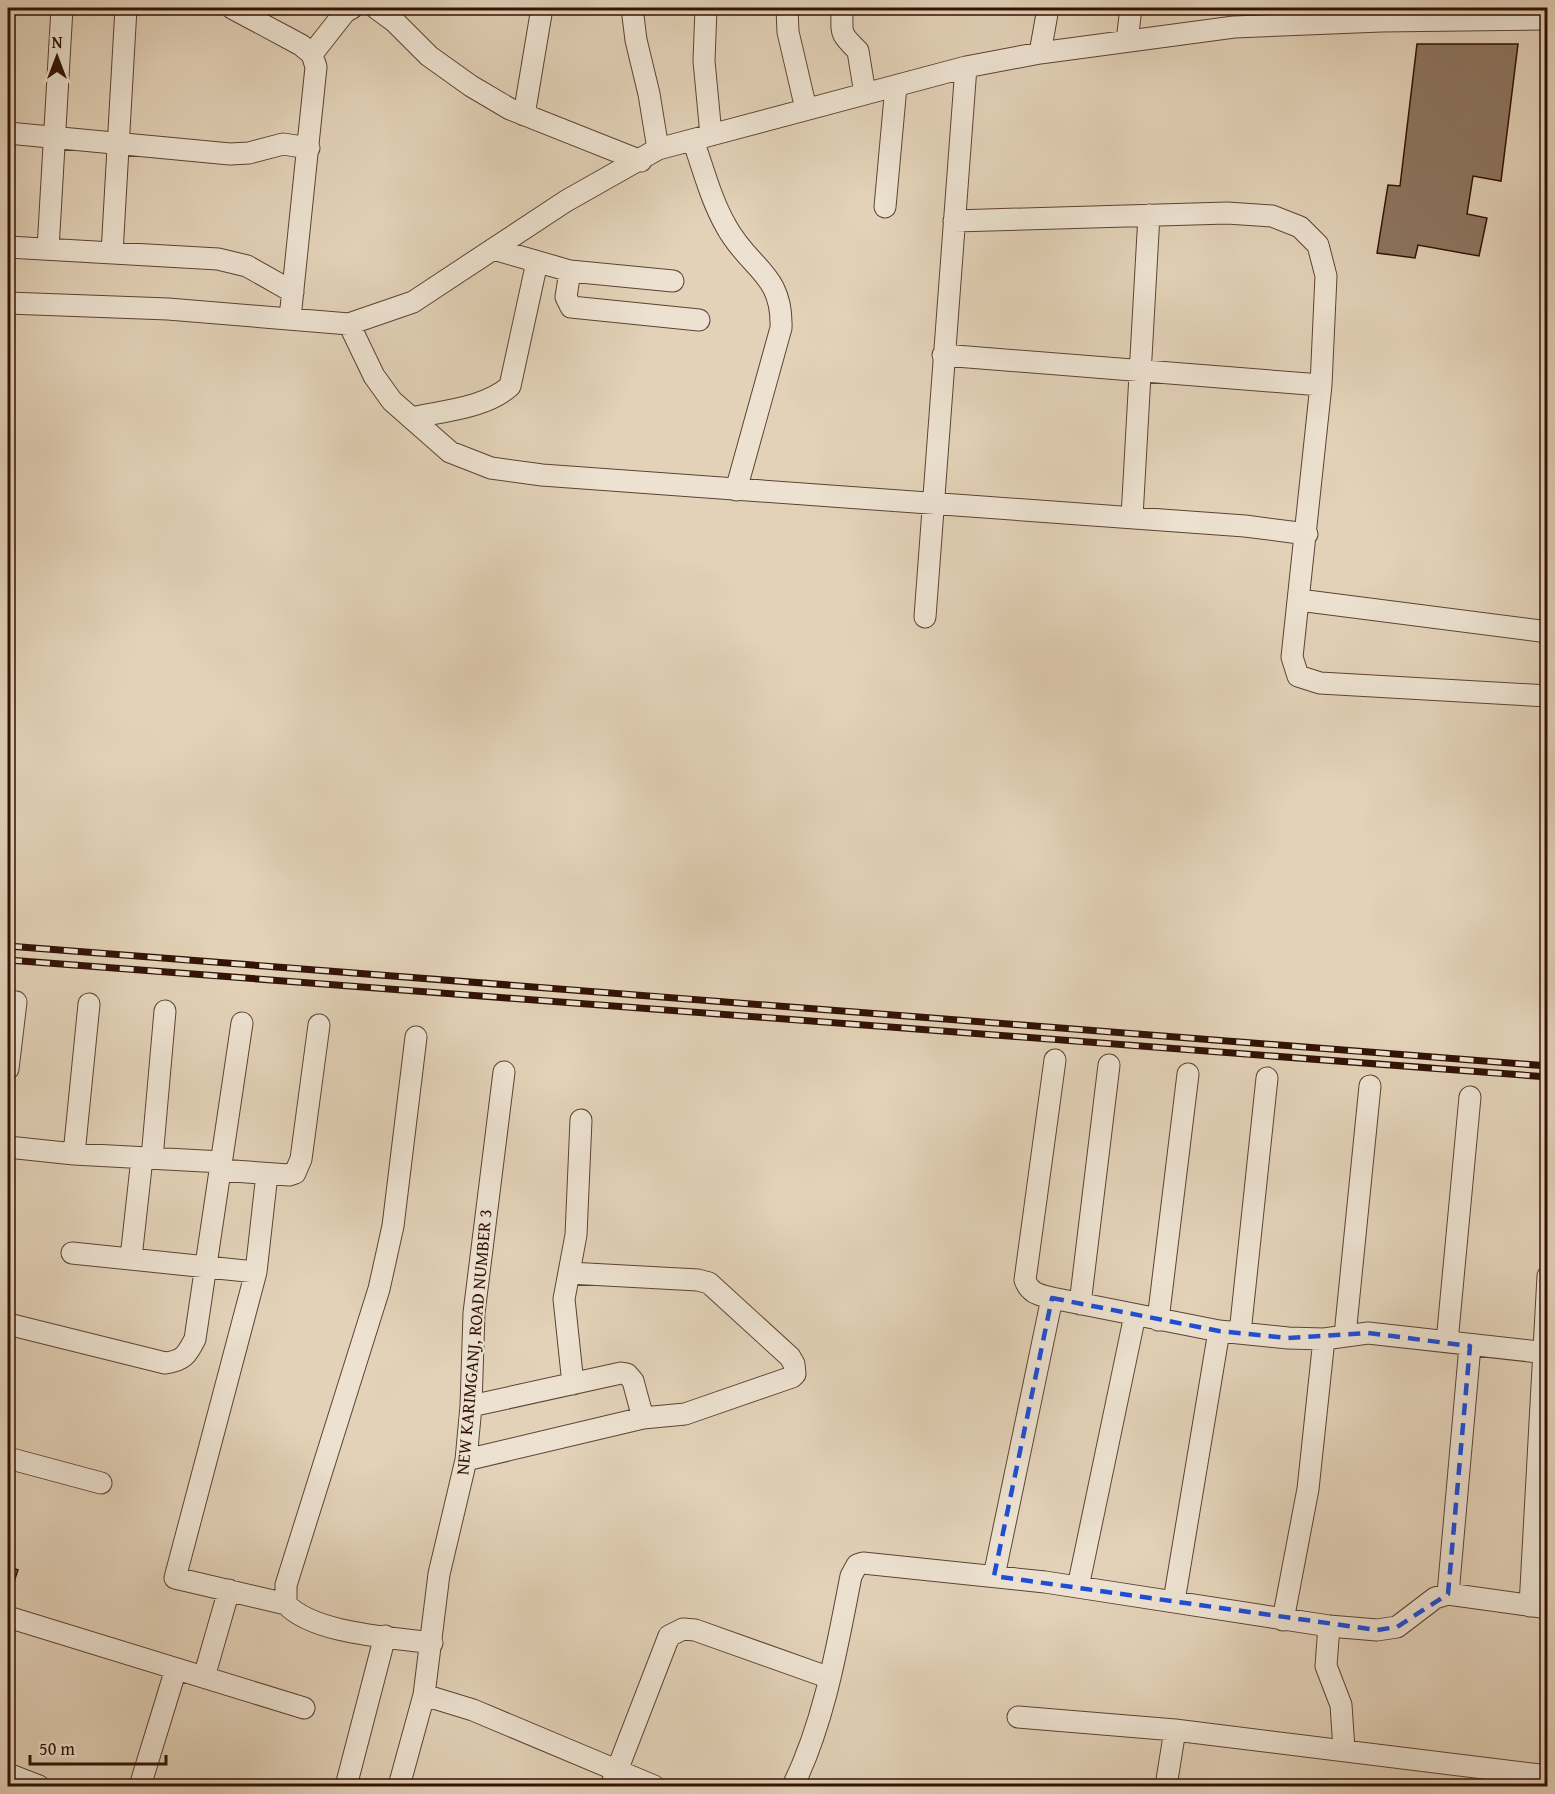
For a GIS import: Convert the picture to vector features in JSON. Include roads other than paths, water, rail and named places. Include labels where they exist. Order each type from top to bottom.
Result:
[{"type":"street","points":[[48,249],[62,8]]},
{"type":"street","points":[[112,253],[126,8]]},
{"type":"street","points":[[232,8],[301,45],[312,54],[316,67],[291,318]]},
{"type":"street","points":[[312,54],[345,12],[352,8]]},
{"type":"street","points":[[376,8],[396,15],[429,56],[462,80],[524,115],[640,161]]},
{"type":"street","points":[[524,115],[542,8]]},
{"type":"street","points":[[632,8],[636,40],[649,94],[658,149]]},
{"type":"street","points":[[706,8],[702,137],[726,226],[777,291],[782,308],[781,328],[736,490]]},
{"type":"street","points":[[787,8],[788,32],[806,109]]},
{"type":"street","points":[[842,8],[842,33],[844,40],[858,51],[865,94]]},
{"type":"street","points":[[1040,53],[1048,8]]},
{"type":"street","points":[[1127,40],[1131,8]]},
{"type":"street","points":[[8,303],[168,309],[349,324],[413,302],[566,201],[658,149],[966,67],[1127,40],[1236,17],[1471,13],[1548,19]]},
{"type":"street","points":[[925,617],[966,67]]},
{"type":"street","points":[[885,207],[896,86]]},
{"type":"street","points":[[8,133],[230,153],[249,153],[283,144],[309,148]]},
{"type":"street","points":[[954,221],[1227,213],[1272,216],[1300,227],[1318,245],[1326,276],[1321,385],[1307,534],[1292,657],[1298,676],[1306,681],[1548,696]]},
{"type":"street","points":[[1132,517],[1149,215]]},
{"type":"street","points":[[8,247],[218,260],[247,266],[293,292]]},
{"type":"street","points":[[493,249],[570,271],[673,281]]},
{"type":"street","points":[[411,418],[474,403],[502,393],[510,386],[537,262]]},
{"type":"street","points":[[570,271],[566,297],[571,307],[699,320]]},
{"type":"street","points":[[349,324],[374,376],[392,401],[450,452],[491,468],[542,475],[736,490],[1245,526],[1307,534]]},
{"type":"street","points":[[943,355],[1321,385]]},
{"type":"street","points":[[1299,600],[1548,632]]},
{"type":"street","points":[[8,1069],[16,1002]]},
{"type":"street","points":[[74,1154],[89,1004]]},
{"type":"street","points":[[131,1258],[147,1158],[165,1011]]},
{"type":"street","points":[[8,1324],[165,1363],[179,1361],[188,1354],[195,1339],[242,1023]]},
{"type":"street","points":[[8,1147],[147,1158],[221,1166],[267,1174],[296,1173],[299,1168],[320,1025]]},
{"type":"street","points":[[286,1604],[285,1585],[379,1289],[393,1226],[416,1037]]},
{"type":"street","points":[[1055,1060],[1025,1280],[1028,1288],[1034,1293],[1134,1316],[1229,1332],[1324,1339],[1368,1333],[1546,1353]]},
{"type":"street","points":[[1080,1304],[1109,1065]]},
{"type":"street","name":"NEW KARIMGANJ, ROAD NUMBER 3","points":[[399,1786],[424,1695],[439,1574],[466,1460],[471,1406],[474,1313],[504,1072]]},
{"type":"street","points":[[1158,1320],[1188,1074]]},
{"type":"street","points":[[1174,1601],[1229,1332],[1267,1078]]},
{"type":"street","points":[[1345,1335],[1370,1086]]},
{"type":"street","points":[[1447,1342],[1470,1096]]},
{"type":"street","points":[[573,1384],[564,1299],[576,1235],[581,1120]]},
{"type":"street","points":[[267,1174],[256,1272],[175,1578],[286,1604],[296,1615],[323,1624],[432,1643]]},
{"type":"street","points":[[72,1253],[256,1272]]},
{"type":"street","points":[[466,1460],[643,1418],[685,1414],[792,1377],[796,1369],[794,1364],[757,1325],[710,1283],[698,1280],[569,1273]]},
{"type":"street","points":[[792,1786],[816,1730],[831,1678],[851,1576],[857,1565],[863,1563],[994,1576],[1174,1601],[1283,1620],[1377,1630],[1397,1627],[1435,1598],[1448,1594],[1539,1607],[1548,1276]]},
{"type":"street","points":[[994,1576],[1052,1298]]},
{"type":"street","points":[[1078,1587],[1134,1316]]},
{"type":"street","points":[[1283,1620],[1308,1489],[1324,1339]]},
{"type":"street","points":[[1448,1594],[1470,1346]]},
{"type":"street","points":[[471,1406],[627,1374],[633,1381],[643,1418]]},
{"type":"street","points":[[8,1458],[101,1483]]},
{"type":"street","points":[[204,1677],[229,1590]]},
{"type":"street","points":[[8,1617],[304,1708]]},
{"type":"street","points":[[1329,1626],[1326,1666],[1341,1705],[1344,1749]]},
{"type":"street","points":[[614,1778],[669,1636],[675,1631],[695,1630],[831,1678]]},
{"type":"street","points":[[346,1786],[385,1636]]},
{"type":"street","points":[[140,1786],[176,1669]]},
{"type":"street","points":[[424,1695],[473,1710],[614,1778],[654,1786]]},
{"type":"street","points":[[1018,1717],[1175,1730],[1344,1749],[1548,1776]]},
{"type":"street","points":[[1166,1786],[1175,1730]]},
{"type":"street","points":[[8,1774],[39,1786]]},
{"type":"railway","points":[[8,946],[1548,1066]]},
{"type":"railway","points":[[8,960],[1548,1077]]}]
